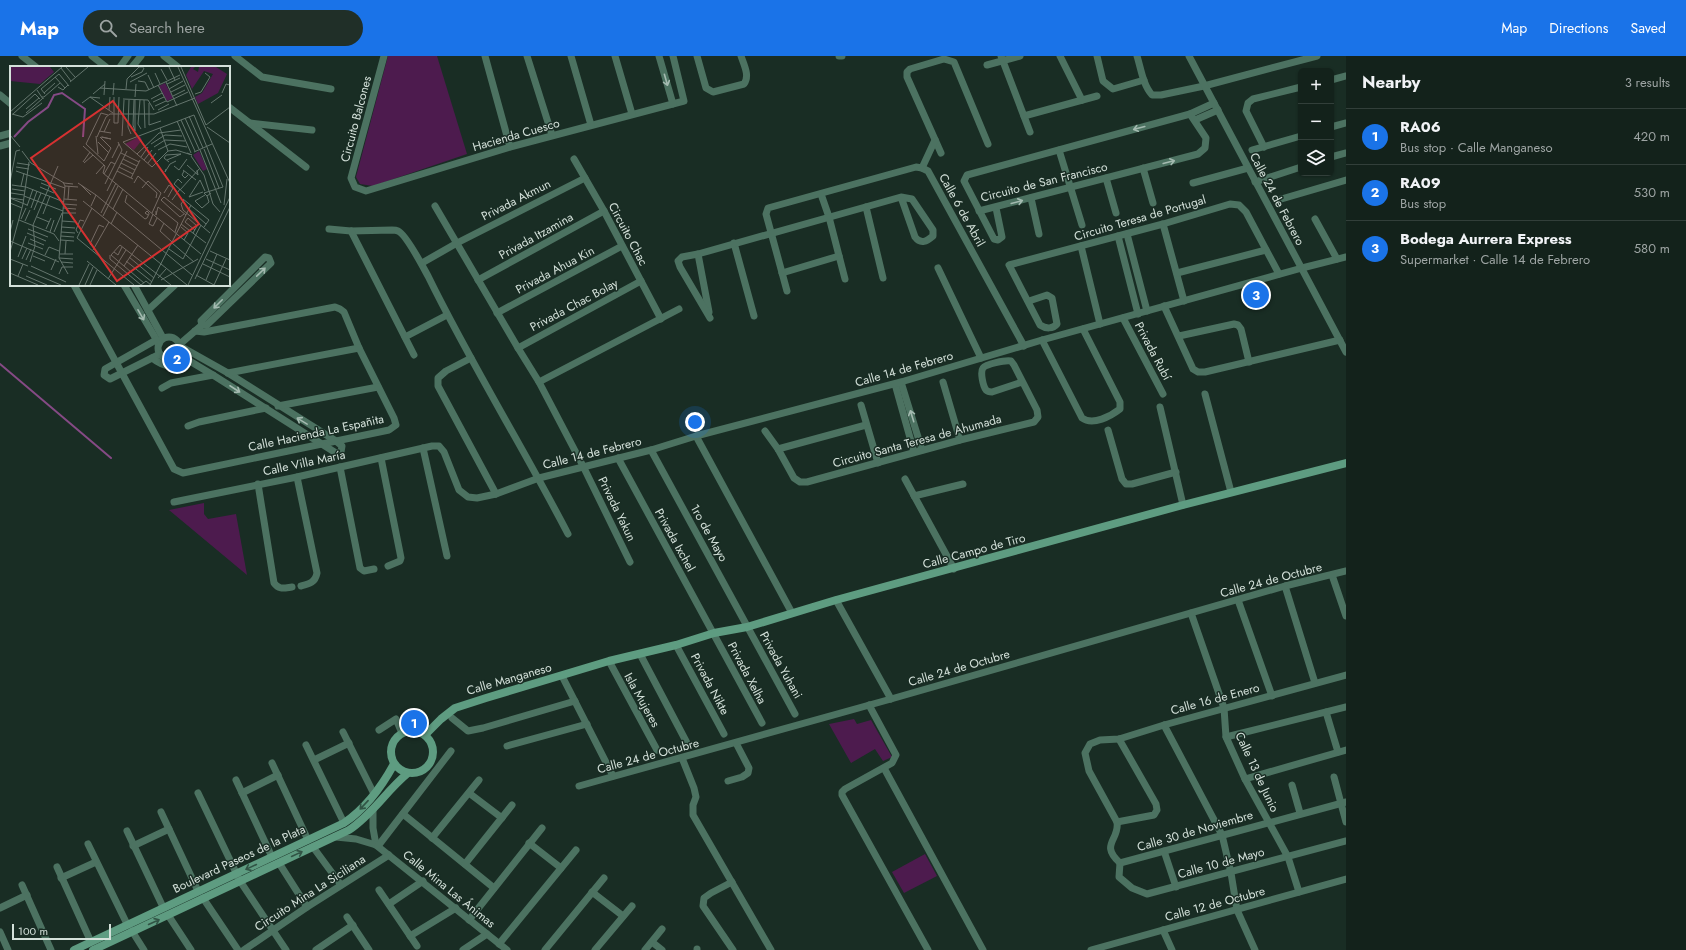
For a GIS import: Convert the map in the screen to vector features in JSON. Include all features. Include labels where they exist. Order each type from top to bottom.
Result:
[{"type":"street","points":[[22,56],[35,66]]},
{"type":"street","points":[[92,56],[105,66]]},
{"type":"street","points":[[121,66],[128,56]]},
{"type":"street","points":[[133,66],[140,56]]},
{"type":"street","points":[[164,56],[177,66]]},
{"type":"street","points":[[235,56],[262,78],[331,89]]},
{"type":"street","name":"Circuito Balcones","points":[[355,187],[351,178],[384,56]]},
{"type":"street","points":[[485,56],[510,147]]},
{"type":"street","points":[[527,56],[552,135]]},
{"type":"street","points":[[571,56],[591,125]]},
{"type":"street","points":[[614,56],[632,114]]},
{"type":"street","points":[[659,56],[673,104]]},
{"type":"street","name":"Hacienda Cuesco","points":[[355,187],[366,191],[510,147],[684,100],[673,56]]},
{"type":"street","points":[[697,56],[706,88],[713,92],[744,84],[747,75],[741,56]]},
{"type":"street","points":[[987,66],[1002,59],[1020,56]]},
{"type":"street","points":[[1060,56],[1082,100]]},
{"type":"street","points":[[1097,56],[1103,81],[1113,89],[1144,80]]},
{"type":"street","points":[[1138,56],[1144,80],[1152,95],[1161,95],[1204,86],[1296,59],[1317,56]]},
{"type":"street","name":"Calle 24 de Febrero","points":[[1189,56],[1346,352]]},
{"type":"street","points":[[941,153],[907,77],[907,72],[910,68],[944,59],[954,62],[988,144]]},
{"type":"street","points":[[1002,59],[1030,132]]},
{"type":"street","points":[[1334,79],[1346,76]]},
{"type":"street","points":[[1264,147],[1246,111],[1248,103],[1253,99],[1298,88]]},
{"type":"street","points":[[0,95],[10,103]]},
{"type":"street","points":[[1024,116],[1097,96]]},
{"type":"street","points":[[1194,120],[1216,106]]},
{"type":"street","name":"Circuito de San Francisco","points":[[1190,114],[1206,138],[1205,148],[1198,154],[979,212],[964,181],[967,175],[1216,106]]},
{"type":"street","points":[[230,108],[306,167]]},
{"type":"street","points":[[250,123],[312,130]]},
{"type":"street","points":[[1334,126],[1346,123]]},
{"type":"street","points":[[0,136],[10,133]]},
{"type":"street","points":[[1252,150],[1298,137]]},
{"type":"street","points":[[922,168],[936,140]]},
{"type":"street","points":[[0,146],[10,143]]},
{"type":"street","points":[[1059,150],[1082,225]]},
{"type":"street","points":[[1334,156],[1346,152]]},
{"type":"street","name":"Circuito Chac","points":[[574,159],[604,211],[661,319]]},
{"type":"street","name":"Calle 6 de Abril","points":[[771,234],[766,210],[768,208],[916,167],[922,168],[928,171],[1024,346]]},
{"type":"street","points":[[1143,168],[1153,203]]},
{"type":"street","points":[[1193,183],[1248,168]]},
{"type":"street","points":[[1255,182],[1298,168]]},
{"type":"street","name":"Privada Akmun","points":[[422,264],[457,243],[585,178]]},
{"type":"street","points":[[1106,178],[1116,213]]},
{"type":"street","points":[[1278,200],[1346,180]]},
{"type":"street","points":[[821,194],[829,217],[845,279]]},
{"type":"street","points":[[698,254],[710,318],[680,266],[678,261],[682,257],[698,254],[901,198],[912,199],[933,230],[934,236],[922,243],[918,242],[914,237],[901,198]]},
{"type":"street","points":[[1031,198],[1039,234]]},
{"type":"street","name":"Circuito Teresa de Portugal","points":[[1029,301],[1047,295],[1050,296],[1052,298],[1057,324],[1046,328],[1040,325],[1029,301],[1009,265],[1127,234],[1230,204],[1239,205],[1246,212],[1280,274]]},
{"type":"street","name":"Privada Yakun","points":[[435,206],[539,382],[583,466],[630,562]]},
{"type":"street","points":[[866,207],[883,278]]},
{"type":"street","points":[[979,212],[994,238],[998,240],[1002,237],[996,208]]},
{"type":"street","name":"Privada Itzamina","points":[[478,280],[604,211]]},
{"type":"street","points":[[1315,219],[1337,259]]},
{"type":"street","points":[[1163,224],[1184,301]]},
{"type":"street","points":[[329,228],[351,231],[398,231],[404,235],[422,264],[447,315],[539,478],[568,534]]},
{"type":"street","points":[[351,231],[414,354]]},
{"type":"street","points":[[771,234],[787,291]]},
{"type":"street","points":[[1127,234],[1147,311]]},
{"type":"street","points":[[1118,236],[1138,314]]},
{"type":"street","points":[[734,243],[754,316]]},
{"type":"street","name":"Privada Ahua Kin","points":[[497,313],[622,246]]},
{"type":"street","points":[[1081,246],[1100,324]]},
{"type":"street","points":[[1177,273],[1266,250]]},
{"type":"street","points":[[135,286],[148,310],[159,341],[158,349],[160,354],[169,359],[178,354],[180,345],[202,326],[207,325],[271,263],[269,258],[265,256],[201,321],[202,326]]},
{"type":"street","points":[[782,273],[839,256]]},
{"type":"street","name":"Calle 14 de Febrero","points":[[468,497],[477,498],[496,494],[539,478],[650,450],[696,436],[898,383],[1042,340],[1346,257]]},
{"type":"street","points":[[938,268],[981,358]]},
{"type":"street","name":"Privada Chac Bolay","points":[[518,348],[641,281]]},
{"type":"street","name":"Calle Hacienda La Españita","points":[[75,286],[174,469],[178,472],[183,473],[389,430],[396,425],[394,418],[359,348],[344,312],[340,308],[335,307],[204,332],[196,331]]},
{"type":"street","points":[[125,286],[159,341]]},
{"type":"street","points":[[148,310],[174,286]]},
{"type":"street","points":[[1164,306],[1193,369],[1198,372],[1205,372],[1340,340]]},
{"type":"street","points":[[539,382],[679,309]]},
{"type":"street","points":[[404,337],[447,315]]},
{"type":"street","name":"Privada Rubí","points":[[1123,318],[1163,394]]},
{"type":"street","points":[[1179,336],[1234,324],[1238,325],[1241,329],[1249,362]]},
{"type":"street","points":[[1042,340],[1082,418],[1087,421],[1093,421],[1114,414],[1120,409],[1120,402],[1083,329]]},
{"type":"street","points":[[160,354],[110,379],[106,378],[104,375],[105,368],[159,341],[172,337],[180,345],[228,373],[278,406],[336,441],[342,446],[341,452],[336,453],[178,354]]},
{"type":"street","points":[[228,373],[359,348]]},
{"type":"street","points":[[152,358],[160,364],[170,366],[189,361]]},
{"type":"street","points":[[471,358],[438,378],[438,386],[496,494]]},
{"type":"street","points":[[1006,360],[1011,361],[1022,382],[988,392],[981,374],[984,366],[1006,360]]},
{"type":"street","points":[[162,388],[171,383],[213,375]]},
{"type":"street","points":[[943,382],[960,440]]},
{"type":"street","name":"Circuito Santa Teresa de Ahumada","points":[[778,449],[794,478],[800,482],[807,482],[914,452],[1034,422],[1038,418],[1037,410],[1022,382]]},
{"type":"street","points":[[898,383],[922,450]]},
{"type":"street","points":[[898,383],[914,452]]},
{"type":"street","points":[[278,406],[378,387]]},
{"type":"street","points":[[1205,394],[1231,492]]},
{"type":"street","points":[[861,405],[878,463]]},
{"type":"street","points":[[1160,407],[1183,505]]},
{"type":"street","points":[[188,426],[199,422],[266,408]]},
{"type":"street","points":[[765,431],[778,449],[866,425]]},
{"type":"street","points":[[1108,430],[1122,479],[1126,484],[1132,484],[1176,472]]},
{"type":"street","points":[[696,436],[792,613]]},
{"type":"street","name":"Calle Villa María","points":[[174,502],[340,468],[432,446],[438,446],[444,452],[459,490],[468,497]]},
{"type":"street","points":[[423,448],[446,556]]},
{"type":"street","name":"1ro de Mayo","points":[[650,450],[747,626]]},
{"type":"street","points":[[381,458],[400,558],[400,562],[388,566]]},
{"type":"street","name":"Privada Ixchel","points":[[618,458],[714,633]]},
{"type":"street","name":"Calle Campo de Tiro","points":[[609,661],[642,658],[714,633],[747,626],[836,600],[954,569],[1231,492],[1346,463]]},
{"type":"street","points":[[340,468],[360,568],[364,571],[374,569]]},
{"type":"street","points":[[297,477],[317,573],[316,578],[311,584],[300,586]]},
{"type":"street","points":[[905,479],[954,569]]},
{"type":"street","points":[[258,484],[274,583],[277,587],[282,589],[292,587]]},
{"type":"street","points":[[914,496],[963,484]]},
{"type":"street","name":"Calle 24 de Octubre","points":[[579,786],[891,699],[1285,586],[1346,571]]},
{"type":"street","points":[[1332,575],[1346,616]]},
{"type":"street","points":[[1285,586],[1315,683]]},
{"type":"street","points":[[836,600],[891,699]]},
{"type":"street","points":[[1238,600],[1272,696]]},
{"type":"street","name":"Calle 13 de Junio","points":[[1191,613],[1224,708],[1226,737],[1245,778],[1288,857],[1299,892]]},
{"type":"street","name":"Privada Yuhani","points":[[747,626],[795,714]]},
{"type":"street","name":"Privada Xelha","points":[[714,633],[762,723]]},
{"type":"street","name":"Privada Nikte","points":[[676,645],[724,734]]},
{"type":"street","points":[[642,658],[687,742]]},
{"type":"street","name":"Calle Manganeso","points":[[425,735],[448,713],[462,705],[609,661]]},
{"type":"street","name":"Isla Mujeres","points":[[609,661],[657,750]]},
{"type":"street","name":"Calle 16 de Enero","points":[[1117,822],[1089,771],[1085,754],[1090,744],[1100,740],[1119,739],[1224,708],[1346,675]]},
{"type":"street","points":[[562,676],[613,776]]},
{"type":"street","points":[[452,718],[468,731],[575,701]]},
{"type":"street","points":[[869,705],[896,755],[892,763],[845,789],[842,792],[842,795],[928,950]]},
{"type":"street","points":[[1226,737],[1346,707]]},
{"type":"street","points":[[1326,712],[1338,752]]},
{"type":"street","points":[[379,730],[396,719],[402,733]]},
{"type":"street","points":[[506,746],[587,724]]},
{"type":"street","points":[[1164,725],[1222,835],[1231,873],[1237,910],[1255,950]]},
{"type":"street","points":[[414,731],[425,735],[430,740],[434,752],[430,764],[420,772],[408,774],[398,768],[394,764],[391,757],[393,743],[402,733],[414,731]]},
{"type":"street","points":[[344,732],[374,794]]},
{"type":"street","points":[[1119,739],[1156,804],[1154,815],[1117,822],[1118,828],[1111,841],[1110,848],[1112,857],[1120,863]]},
{"type":"street","points":[[728,781],[742,777],[748,773],[748,768],[736,742]]},
{"type":"street","points":[[314,760],[348,743]]},
{"type":"street","points":[[306,746],[344,823]]},
{"type":"street","points":[[1245,778],[1346,750]]},
{"type":"street","points":[[377,845],[403,814],[451,751]]},
{"type":"street","points":[[682,758],[696,797],[693,805],[693,815],[771,950]]},
{"type":"street","points":[[272,763],[310,843],[341,885]]},
{"type":"street","name":"Boulevard Paseos de la Plata","points":[[330,836],[361,809],[374,794],[394,764]]},
{"type":"street","points":[[884,768],[983,950]]},
{"type":"street","name":"Boulevard Paseos de la Plata","points":[[74,950],[91,942],[168,915],[236,873],[272,857],[357,825],[373,811],[390,790],[408,774]]},
{"type":"street","points":[[242,793],[278,775]]},
{"type":"street","points":[[1334,777],[1343,802],[1346,822]]},
{"type":"street","points":[[236,780],[272,857]]},
{"type":"street","points":[[432,838],[480,780]]},
{"type":"street","points":[[1292,785],[1300,813]]},
{"type":"street","points":[[198,792],[240,881],[286,950]]},
{"type":"street","points":[[469,793],[502,818]]},
{"type":"street","name":"Calle 30 de Noviembre","points":[[1120,863],[1343,802]]},
{"type":"street","points":[[465,864],[512,805]]},
{"type":"street","points":[[373,811],[373,828],[377,845]]},
{"type":"street","points":[[161,812],[200,895],[238,950]]},
{"type":"street","points":[[403,814],[494,888]]},
{"type":"street","points":[[469,920],[542,828]]},
{"type":"street","points":[[133,846],[169,829]]},
{"type":"street","points":[[127,831],[163,908]]},
{"type":"street","name":"Calle Mina Las Ánimas","points":[[330,836],[356,839],[377,845],[507,950]]},
{"type":"street","name":"Calle 10 de Mayo","points":[[1120,863],[1119,877],[1132,888],[1147,894],[1346,842]]},
{"type":"street","name":"Boulevard Paseos de la Plata","points":[[93,950],[163,908],[240,881],[279,863],[310,843]]},
{"type":"street","points":[[529,843],[561,868]]},
{"type":"street","points":[[88,844],[130,928],[144,950]]},
{"type":"street","points":[[499,944],[576,850]]},
{"type":"street","points":[[1164,851],[1176,887]]},
{"type":"street","name":"Circuito Mina La Siciliana","points":[[244,950],[307,907],[389,855]]},
{"type":"street","points":[[61,878],[96,862]]},
{"type":"street","points":[[279,863],[307,907]]},
{"type":"street","points":[[57,868],[91,942]]},
{"type":"street","points":[[545,950],[604,878]]},
{"type":"street","name":"Calle 12 de Octubre","points":[[1091,950],[1346,879]]},
{"type":"street","points":[[389,904],[423,882]]},
{"type":"street","points":[[732,882],[704,898],[703,906],[733,950]]},
{"type":"street","points":[[22,885],[51,950]]},
{"type":"street","points":[[379,890],[417,946]]},
{"type":"street","points":[[592,892],[623,916]]},
{"type":"street","points":[[0,908],[27,895]]},
{"type":"street","points":[[595,950],[632,906]]},
{"type":"street","points":[[410,936],[456,908]]},
{"type":"street","points":[[168,915],[192,950]]},
{"type":"street","points":[[346,916],[369,950]]},
{"type":"street","points":[[316,950],[353,925]]},
{"type":"street","points":[[645,950],[662,929]]},
{"type":"street","points":[[1163,930],[1172,950]]},
{"type":"street","points":[[0,932],[8,950]]},
{"type":"street","points":[[463,950],[487,934]]},
{"type":"street","points":[[652,942],[662,950]]},
{"type":"street","points":[[1117,942],[1120,950]]},
{"type":"shaded area","points":[[388,56],[437,56],[467,154],[373,186],[360,184],[356,177]]},
{"type":"shaded area","points":[[204,503],[204,514],[208,519],[236,514],[247,575],[169,510]]},
{"type":"shaded area","points":[[854,719],[857,724],[871,720],[892,757],[883,761],[875,749],[851,763],[829,724]]},
{"type":"shaded area","points":[[925,854],[937,876],[904,893],[892,872]]},
{"type":"waterway","points":[[0,364],[111,458]]},
{"type":"place","name":"Bodega Aurrera Express","points":[[1256,295]]},
{"type":"place","name":"RA09","points":[[177,359]]},
{"type":"place","name":"RA06","points":[[414,723]]}]
